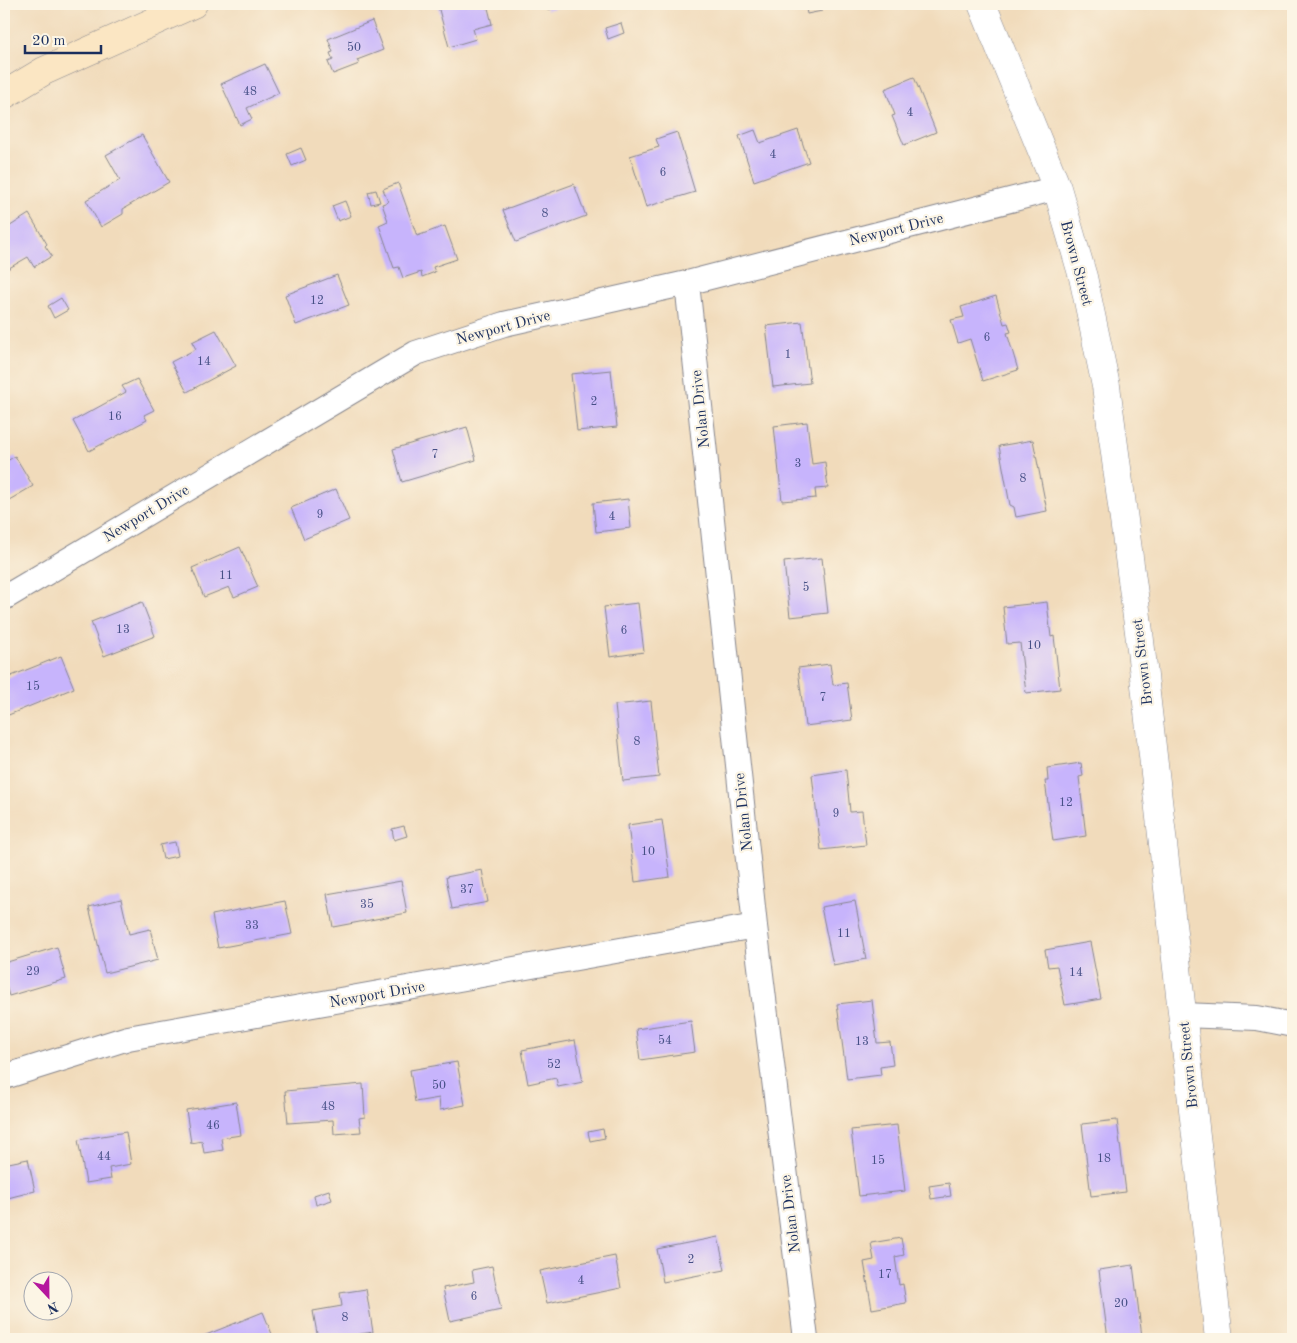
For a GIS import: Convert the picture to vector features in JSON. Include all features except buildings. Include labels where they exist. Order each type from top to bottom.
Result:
[{"type":"main road","points":[[4,95],[44,71],[193,4]]},
{"type":"street","name":"Brown Street","points":[[982,4],[1057,188],[1083,277],[1106,386],[1139,632],[1219,1339]]},
{"type":"street","name":"Newport Drive","points":[[4,598],[416,353],[504,324],[686,283],[1057,188]]},
{"type":"street","name":"Nolan Drive","points":[[686,283],[755,926],[806,1339]]},
{"type":"street","name":"Newport Drive","points":[[4,1077],[128,1038],[755,926]]},
{"type":"street","points":[[1183,1015],[1257,1018],[1293,1024]]}]
